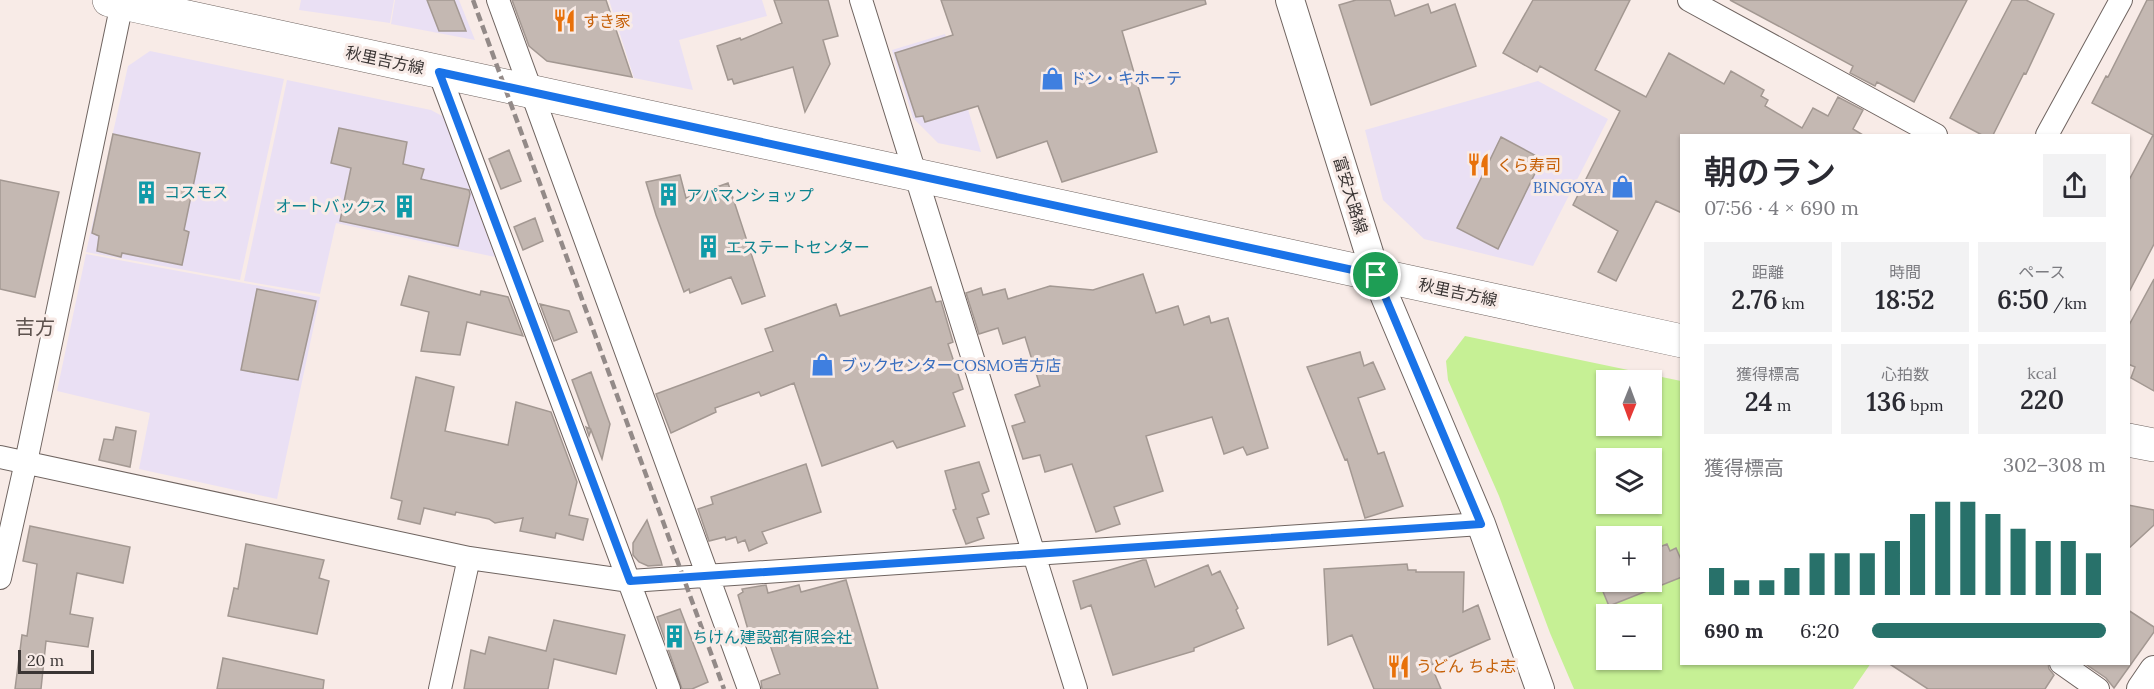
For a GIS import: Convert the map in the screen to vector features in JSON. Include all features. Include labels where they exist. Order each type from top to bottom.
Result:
[{"type":"main road","name":"秋里吉方線","points":[[116,1],[1680,341]]},
{"type":"main road","points":[[2130,440],[2154,445]]},
{"type":"street","points":[[498,0],[749,689]]},
{"type":"street","points":[[861,0],[1076,689]]},
{"type":"street","name":"富安大路線","points":[[1290,0],[1376,275],[1481,524],[1540,689]]},
{"type":"street","points":[[1689,0],[1934,134]]},
{"type":"street","points":[[2048,134],[2121,0]]},
{"type":"street","points":[[0,579],[26,462],[116,1]]},
{"type":"street","points":[[439,72],[669,689]]},
{"type":"street","points":[[0,457],[469,558],[630,581],[1481,524]]},
{"type":"street","points":[[440,689],[469,558]]},
{"type":"street","points":[[2064,665],[2098,689]]},
{"type":"street","points":[[2141,689],[2154,670]]},
{"type":"shaded area","points":[[301,0],[394,0],[390,23],[299,10]]},
{"type":"shaded area","points":[[395,0],[459,0],[475,40],[391,24]]},
{"type":"shaded area","points":[[609,0],[762,0],[767,16],[679,40],[693,90],[634,78]]},
{"type":"shaded area","points":[[945,34],[981,152],[938,143],[913,118],[892,50]]},
{"type":"shaded area","points":[[150,51],[284,79],[240,280],[86,252],[128,66]]},
{"type":"shaded area","points":[[287,80],[431,110],[444,117],[495,257],[336,223],[320,294],[244,281]]},
{"type":"shaded area","name":"くら寿司","points":[[1538,81],[1608,119],[1533,266],[1424,239],[1383,200],[1365,130]]},
{"type":"shaded area","points":[[86,254],[320,297],[277,499],[139,469],[150,413],[57,391]]},
{"type":"green space","points":[[1465,336],[1628,370],[1596,370],[1596,436],[1662,436],[1662,377],[1680,381],[1680,665],[1870,665],[1853,689],[1574,689],[1550,633],[1499,496],[1448,380],[1446,361]]},
{"type":"building","points":[[427,0],[454,0],[466,31],[439,31]]},
{"type":"building","name":"すき家","points":[[512,0],[606,0],[632,77],[547,61],[529,46]]},
{"type":"building","points":[[774,0],[828,0],[838,36],[823,40],[830,64],[805,112],[793,67],[734,84],[732,79],[728,80],[717,46],[740,38],[741,40],[782,23]]},
{"type":"building","name":"ドン・キホーテ","points":[[941,0],[1205,0],[1206,4],[1122,31],[1157,152],[1062,182],[1047,141],[997,158],[978,106],[925,122],[923,116],[916,117],[895,53],[953,35]]},
{"type":"building","points":[[1356,0],[1390,0],[1395,16],[1428,4],[1431,13],[1455,4],[1476,66],[1371,105],[1339,5]]},
{"type":"building","points":[[1533,0],[1630,0],[1595,70],[1646,97],[1669,53],[1724,84],[1731,71],[1764,90],[1761,96],[1768,100],[1765,106],[1802,128],[1813,108],[1828,116],[1838,97],[1863,110],[1853,129],[1861,134],[1680,134],[1680,212],[1656,201],[1616,281],[1598,272],[1618,231],[1573,205],[1620,111],[1540,66],[1537,72],[1503,53]]},
{"type":"building","points":[[1730,0],[1967,0],[1914,102],[1877,82],[1875,86],[1850,73],[1853,66]]},
{"type":"building","points":[[2012,0],[2026,0],[2054,14],[2026,74],[2024,73],[1994,134],[1980,134],[1950,118]]},
{"type":"building","points":[[2147,0],[2154,0],[2154,244],[2130,290],[2130,178],[2153,135],[2092,103],[2106,76],[2108,77]]},
{"type":"building","name":"オートバックス","points":[[339,128],[407,142],[403,164],[424,169],[421,179],[469,190],[458,246],[340,221],[351,168],[331,163]]},
{"type":"building","name":"コスモス","points":[[113,134],[200,153],[184,230],[189,232],[182,265],[122,253],[121,257],[97,251],[99,236],[92,233]]},
{"type":"building","points":[[1501,137],[1542,159],[1498,249],[1457,228]]},
{"type":"building","points":[[509,150],[521,181],[501,189],[489,159]]},
{"type":"building","name":"エステートセンター","points":[[680,175],[686,198],[728,183],[765,296],[742,304],[731,277],[690,293],[689,289],[684,292],[646,182]]},
{"type":"building","points":[[0,180],[59,192],[35,297],[0,289]]},
{"type":"building","points":[[535,218],[543,241],[523,250],[514,227]]},
{"type":"building","points":[[1143,274],[1156,313],[1178,306],[1184,325],[1209,316],[1211,323],[1228,318],[1268,448],[1247,455],[1243,447],[1224,454],[1212,417],[1146,436],[1163,491],[1114,507],[1120,524],[1096,532],[1072,464],[1045,472],[1040,455],[1023,459],[1012,426],[1025,422],[1015,395],[1040,386],[1025,337],[1003,344],[998,328],[979,334],[966,293],[981,288],[983,295],[1005,289],[1008,299],[1050,286],[1093,290]]},
{"type":"building","points":[[409,276],[480,295],[481,291],[508,297],[523,336],[467,322],[460,355],[421,351],[429,312],[401,305]]},
{"type":"building","points":[[2154,279],[2154,391],[2131,378],[2135,367],[2130,365],[2130,323]]},
{"type":"building","points":[[931,287],[936,302],[941,301],[953,342],[948,344],[963,389],[953,393],[965,426],[897,448],[893,441],[822,466],[794,383],[761,396],[759,392],[715,408],[716,412],[671,433],[656,394],[773,351],[765,329],[836,304],[840,316]]},
{"type":"building","points":[[257,289],[316,301],[298,380],[241,370]]},
{"type":"building","points":[[540,304],[569,311],[577,332],[554,341]]},
{"type":"building","points":[[1360,352],[1364,366],[1373,362],[1385,389],[1358,398],[1378,454],[1384,452],[1403,506],[1365,518],[1347,459],[1345,460],[1307,367]]},
{"type":"building","points":[[591,372],[610,424],[602,459],[591,430],[589,436],[586,427],[590,429],[572,380]]},
{"type":"building","points":[[416,377],[454,387],[445,431],[508,445],[516,402],[551,412],[577,482],[569,515],[588,519],[583,540],[556,533],[555,538],[520,531],[523,518],[495,523],[489,519],[456,512],[455,515],[424,508],[420,524],[398,519],[402,501],[391,498]]},
{"type":"building","points":[[116,427],[136,431],[130,467],[99,460],[104,439],[113,440]]},
{"type":"building","points":[[979,462],[989,491],[982,494],[989,514],[977,518],[984,538],[966,544],[953,510],[956,509],[945,471]]},
{"type":"building","points":[[806,464],[821,512],[762,532],[767,543],[749,551],[745,540],[738,543],[736,537],[709,541],[698,509],[713,504],[711,497]]},
{"type":"building","points":[[2130,505],[2154,510],[2154,525],[2130,547]]},
{"type":"building","points":[[647,520],[662,565],[648,566],[639,562],[633,555],[633,543]]},
{"type":"building","points":[[30,526],[130,547],[123,583],[77,573],[70,614],[93,618],[88,647],[46,641],[41,689],[15,689],[22,635],[27,636],[37,564],[23,561]]},
{"type":"building","points":[[246,544],[324,560],[319,578],[329,581],[317,634],[228,616],[234,588],[238,589]]},
{"type":"building","points":[[1667,544],[1670,551],[1676,548],[1680,557],[1680,578],[1662,585],[1662,546]]},
{"type":"building","points":[[1146,560],[1155,587],[1208,565],[1212,575],[1220,571],[1238,608],[1236,610],[1244,628],[1194,648],[1194,651],[1113,675],[1091,605],[1081,609],[1073,581]]},
{"type":"building","points":[[1407,564],[1408,570],[1416,570],[1416,572],[1464,572],[1463,612],[1478,605],[1490,639],[1431,665],[1441,689],[1374,689],[1352,635],[1328,645],[1324,569]]},
{"type":"building","points":[[846,580],[878,689],[762,689],[761,681],[780,674],[767,636],[751,640],[738,595],[743,592],[742,589],[766,585],[768,593],[799,585],[801,592]]},
{"type":"building","points":[[1603,592],[1644,592],[1614,604],[1608,604]]},
{"type":"building","name":"ちけん建設部有限会社","points":[[680,609],[708,682],[692,689],[682,689],[657,617]]},
{"type":"building","points":[[2130,611],[2154,627],[2154,632],[2114,688],[2106,678],[2087,665],[2130,665]]},
{"type":"building","points":[[554,620],[625,635],[616,674],[554,659],[548,689],[464,689],[471,650],[485,654],[489,637],[546,651]]},
{"type":"building","points":[[223,658],[324,680],[323,689],[217,689]]},
{"type":"building","points":[[1891,665],[2048,665],[2054,675],[2045,689],[1928,689]]},
{"type":"railway","points":[[473,0],[724,689]]},
{"type":"place","name":"すき家","points":[[565,21]]},
{"type":"place","name":"ドン・キホーテ","points":[[1052,78]]},
{"type":"place","name":"くら寿司","points":[[1479,165]]},
{"type":"place","name":"BINGOYA","points":[[1622,187]]},
{"type":"place","name":"コスモス","points":[[146,192]]},
{"type":"place","name":"アパマンショップ","points":[[668,195]]},
{"type":"place","name":"オートバックス","points":[[405,206]]},
{"type":"place","name":"エステートセンター","points":[[708,247]]},
{"type":"place","name":"ブックセンターCOSMO吉方店","points":[[823,365]]},
{"type":"place","name":"ちけん建設部有限会社","points":[[674,637]]},
{"type":"place","name":"うどん ちよ志","points":[[1398,666]]},
{"type":"district","name":"吉方","points":[[35,327]]},
{"type":"route","points":[[439,72],[1376,275],[1481,524],[630,581],[439,72]]}]
